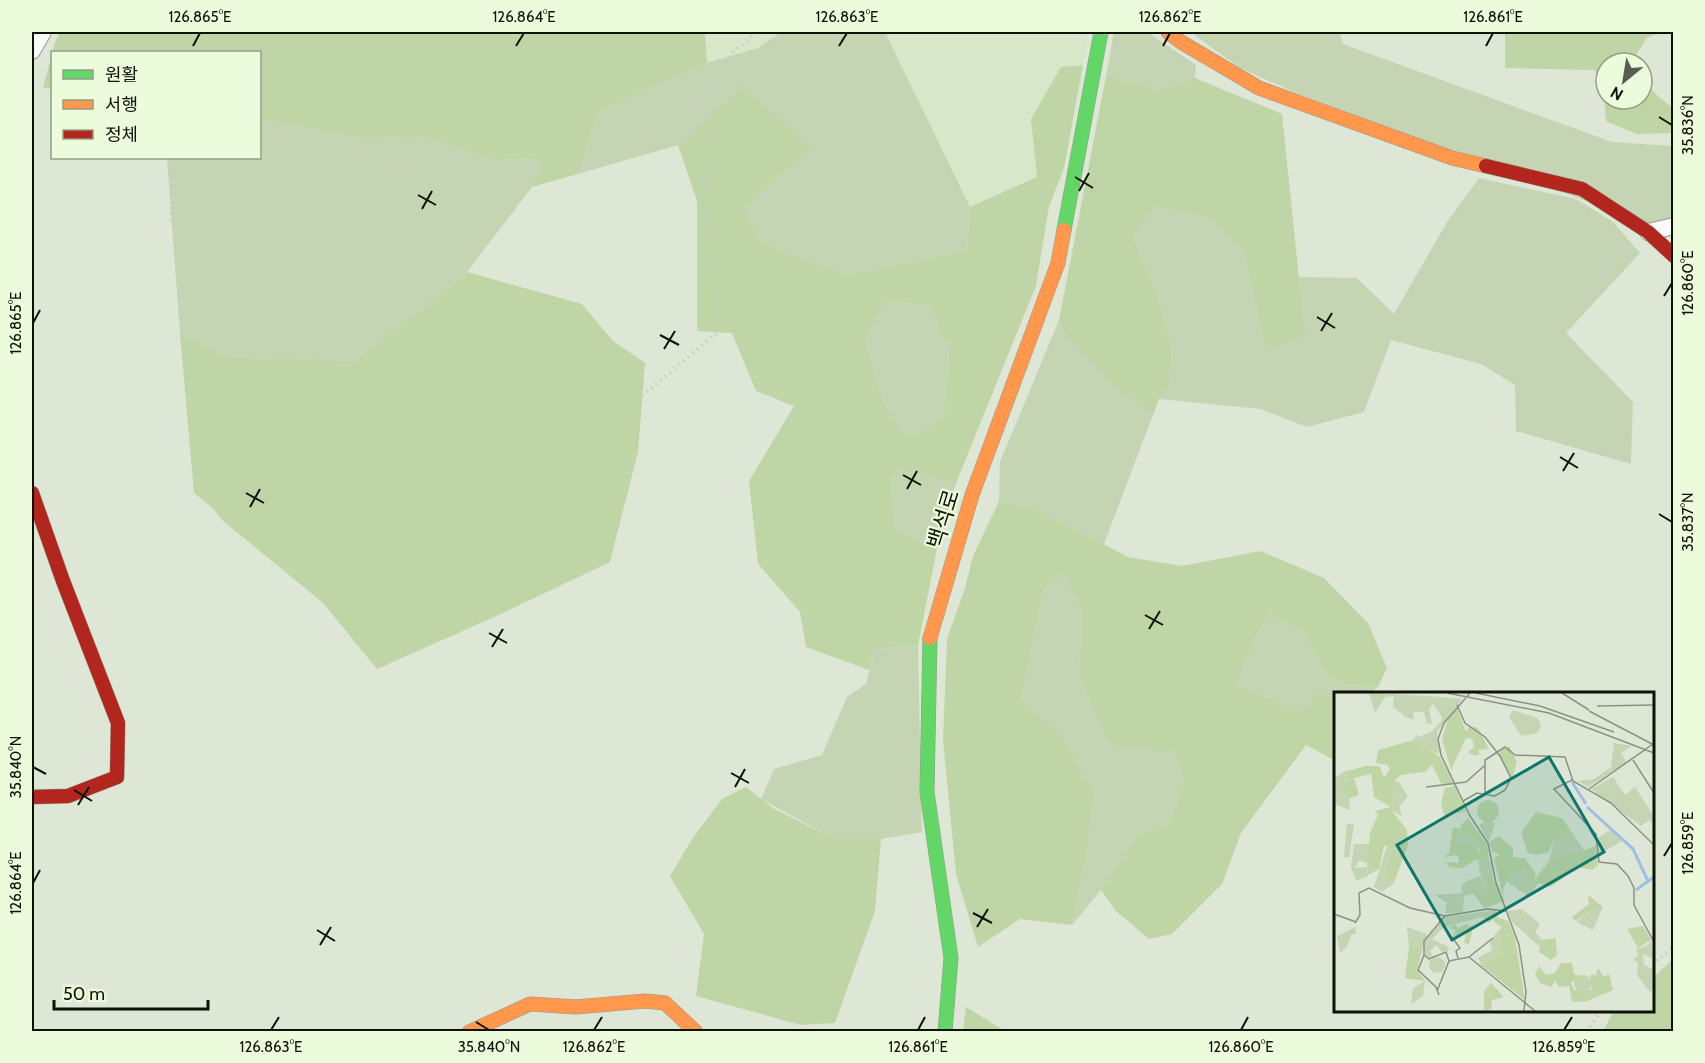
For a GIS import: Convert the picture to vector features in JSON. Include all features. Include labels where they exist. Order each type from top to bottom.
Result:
[{"type":"street","points":[[32,51],[43,32]]},
{"type":"street","name":"백석로","points":[[945,1032],[951,958],[927,792],[929,641],[972,495],[1058,263],[1101,32]]},
{"type":"street","points":[[1168,32],[1259,88],[1452,158],[1582,189],[1648,232],[1674,256]]},
{"type":"street","points":[[1648,232],[1674,226]]},
{"type":"street","points":[[32,493],[118,723],[117,777],[68,796],[32,796]]},
{"type":"street","points":[[469,1032],[530,1004],[576,1007],[645,1000],[665,1003],[696,1032]]},
{"type":"path","points":[[261,136],[391,162],[490,174],[579,168],[619,153],[646,131],[689,115],[733,52],[757,32]]},
{"type":"path","points":[[642,396],[717,333],[717,289],[706,208],[710,131],[699,102]]},
{"type":"path","points":[[171,221],[173,159]]},
{"type":"path","points":[[1514,366],[1582,300],[1620,249],[1648,232]]},
{"type":"path","points":[[1654,963],[1674,946]]},
{"type":"path","points":[[1587,1032],[1600,1012]]},
{"type":"shaded area","points":[[60,32],[705,32],[707,63],[597,112],[578,174],[532,187],[543,159],[494,160],[423,136],[354,138],[298,126],[261,121],[261,51],[52,51],[55,42]]},
{"type":"shaded area","points":[[705,32],[782,32],[758,48],[707,63]]},
{"type":"shaded area","points":[[782,32],[885,32],[970,207],[967,250],[847,275],[760,242],[745,206],[743,84],[678,145],[578,174],[596,112],[707,63],[758,48]]},
{"type":"shaded area","points":[[885,32],[1089,32],[1083,65],[1061,67],[1031,119],[1037,177],[970,207]]},
{"type":"shaded area","points":[[1114,32],[1147,32],[1196,65],[1195,78],[1162,90],[1106,76]]},
{"type":"shaded area","points":[[1195,32],[1340,32],[1343,44],[1612,142],[1673,146],[1673,217],[1648,224],[1294,92],[1240,68],[1193,34]]},
{"type":"shaded area","points":[[1505,32],[1660,32],[1647,38],[1639,51],[1594,51],[1594,70],[1505,68]]},
{"type":"shaded area","points":[[51,58],[51,89],[43,88]]},
{"type":"shaded area","points":[[1083,65],[1064,168],[1049,207],[1036,286],[956,483],[897,467],[891,484],[896,530],[937,549],[918,645],[875,649],[869,670],[806,647],[800,612],[758,564],[749,481],[794,406],[756,391],[732,333],[697,331],[697,201],[678,145],[743,84],[811,148],[745,206],[760,242],[847,275],[967,250],[970,207],[1037,177],[1031,119],[1061,67]],"holes":[[[887,300],[930,306],[949,351],[944,416],[917,436],[906,434],[884,404],[864,340]]]},
{"type":"shaded area","points":[[1106,76],[1162,90],[1195,78],[1282,114],[1305,336],[1266,352],[1243,250],[1211,219],[1156,206],[1133,237],[1158,296],[1172,349],[1169,388],[1159,399],[1153,415],[1118,389],[1067,339],[1059,320]]},
{"type":"shaded area","points":[[1654,92],[1673,108],[1673,130],[1670,133],[1637,134],[1606,121],[1605,111],[1654,111]]},
{"type":"shaded area","points":[[261,121],[298,126],[354,138],[423,136],[494,160],[543,159],[532,187],[467,272],[355,361],[224,356],[180,334],[167,159],[261,159]]},
{"type":"shaded area","points":[[1479,178],[1576,199],[1613,222],[1640,253],[1566,333],[1633,402],[1631,464],[1516,431],[1515,385],[1481,364],[1391,340],[1364,412],[1307,427],[1260,409],[1159,399],[1169,388],[1172,349],[1158,296],[1133,237],[1156,205],[1211,219],[1243,250],[1266,351],[1304,336],[1299,277],[1357,278],[1394,314],[1447,222]]},
{"type":"shaded area","points":[[467,272],[582,304],[612,340],[645,363],[638,452],[610,562],[377,669],[323,603],[222,520],[214,509],[194,493],[180,334],[224,356],[355,361]]},
{"type":"shaded area","points":[[887,300],[930,306],[949,351],[944,416],[917,436],[906,434],[884,404],[863,340]]},
{"type":"shaded area","points":[[1059,320],[1067,339],[1118,389],[1153,415],[1104,544],[1035,508],[999,501],[1000,462]]},
{"type":"shaded area","points":[[897,466],[956,483],[937,549],[896,530],[891,484]]},
{"type":"shaded area","points":[[999,501],[1035,508],[1128,557],[1182,566],[1260,551],[1324,578],[1368,623],[1387,668],[1378,687],[1344,685],[1325,672],[1304,631],[1269,614],[1254,640],[1237,684],[1299,712],[1317,693],[1334,697],[1334,760],[1306,745],[1241,833],[1222,884],[1172,934],[1149,939],[1116,911],[1101,890],[1136,836],[1168,825],[1184,781],[1174,751],[1111,746],[1079,670],[1082,613],[1065,573],[1044,589],[1021,700],[1060,733],[1094,794],[1087,853],[1072,925],[1020,919],[978,947],[956,874],[943,740],[947,639],[965,588],[973,556]]},
{"type":"shaded area","points":[[1066,572],[1082,613],[1079,670],[1174,751],[1184,781],[1168,825],[1136,836],[1101,890],[1072,925],[1087,853],[1094,794],[1021,700],[1044,589]]},
{"type":"shaded area","points":[[1269,614],[1304,631],[1325,672],[1344,685],[1378,687],[1372,692],[1334,692],[1334,697],[1317,693],[1299,712],[1237,684],[1254,640]]},
{"type":"shaded area","points":[[918,645],[922,832],[881,839],[832,838],[761,799],[774,769],[822,755],[847,697],[866,684],[875,649]]},
{"type":"shaded area","points":[[746,787],[773,808],[832,838],[881,839],[875,911],[835,1023],[801,1025],[696,996],[704,934],[670,876],[692,839],[722,799]]},
{"type":"shaded area","points":[[1673,959],[1673,1031],[1603,1031],[1615,1012],[1654,1012],[1654,977]]},
{"type":"shaded area","points":[[966,1007],[1005,1031],[963,1031]]},
{"type":"traffic: fast","points":[[1064,230],[1101,32]]},
{"type":"traffic: fast","points":[[930,638],[927,792],[951,958],[945,1032]]},
{"type":"traffic: slow","points":[[1168,32],[1259,88],[1452,158],[1486,166]]},
{"type":"traffic: slow","points":[[930,638],[972,495],[1058,263],[1064,230]]},
{"type":"traffic: slow","points":[[469,1032],[530,1004],[576,1007],[645,1001],[665,1003],[696,1032]]},
{"type":"traffic: jam","points":[[1486,166],[1582,189],[1648,232],[1674,256]]},
{"type":"traffic: jam","points":[[32,493],[118,723],[117,777],[68,796],[32,797]]}]
